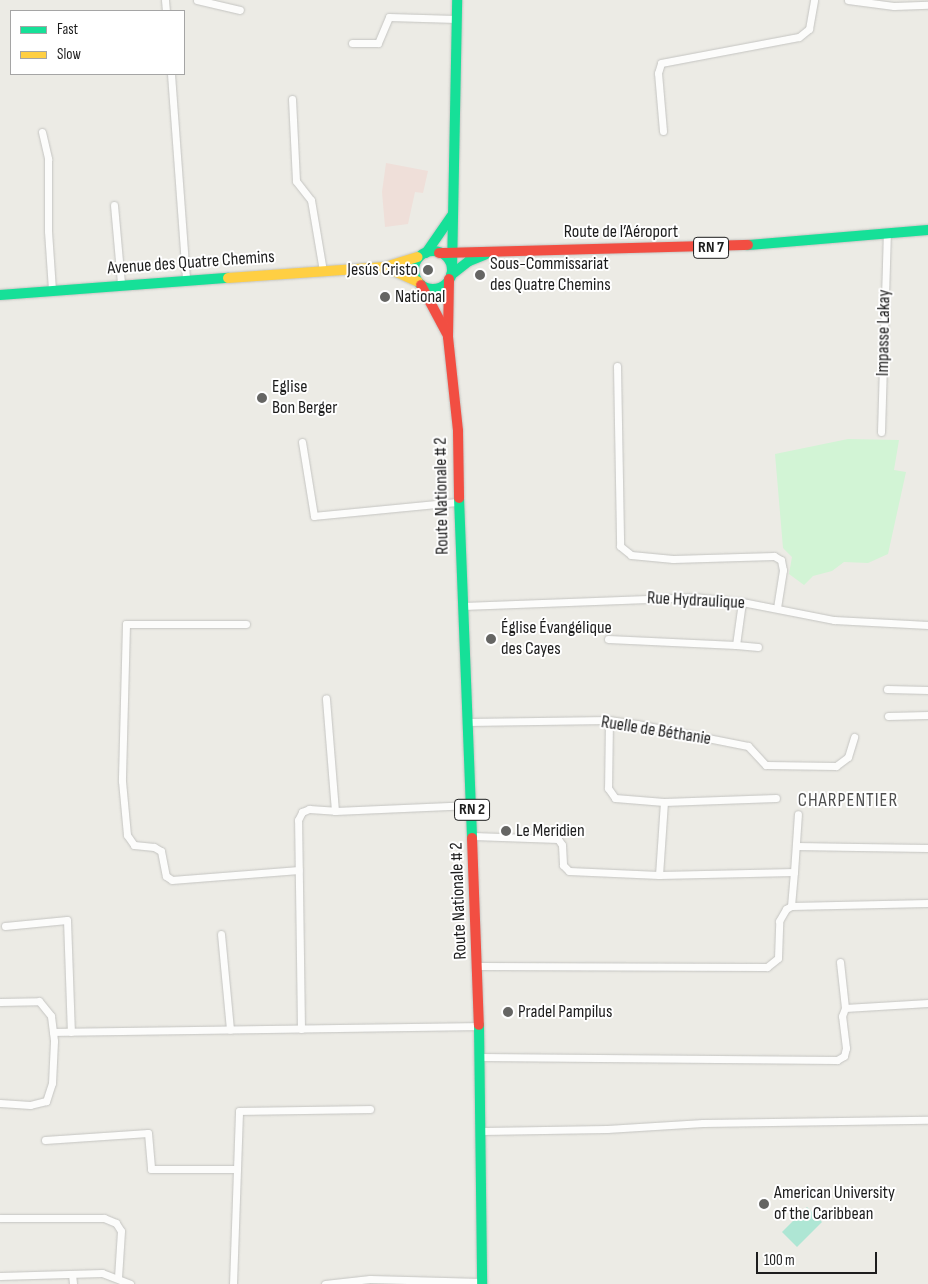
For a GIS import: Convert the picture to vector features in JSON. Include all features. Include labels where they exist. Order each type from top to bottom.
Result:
[{"type":"main road","name":"Route Nationale # 2","points":[[457,0],[453,252],[448,337],[458,431],[458,502],[478,966],[482,1131],[482,1283]]},
{"type":"main road","points":[[422,255],[439,253],[448,260],[451,275],[434,289],[420,283],[414,271],[422,255],[454,213]]},
{"type":"main road","name":"Route de l’Aéroport","points":[[439,253],[713,248],[928,230]]},
{"type":"main road","name":"Route de l’Aéroport","points":[[451,275],[470,261],[492,251]]},
{"type":"main road","name":"Avenue des Quatre Chemins","points":[[0,295],[121,284],[385,267],[422,255]]},
{"type":"main road","name":"Avenue des Quatre Chemins","points":[[385,267],[420,283]]},
{"type":"main road","name":"Route Nationale # 2","points":[[420,283],[448,337]]},
{"type":"street","points":[[197,0],[240,10]]},
{"type":"street","points":[[663,131],[658,73],[660,63],[799,37],[809,29],[814,0]]},
{"type":"street","points":[[848,0],[878,5],[928,5]]},
{"type":"street","points":[[352,43],[378,43],[389,17],[456,19]]},
{"type":"street","points":[[171,75],[186,280]]},
{"type":"street","points":[[292,99],[296,181],[311,200],[323,271]]},
{"type":"street","points":[[42,132],[48,159],[48,231],[52,290]]},
{"type":"street","points":[[114,205],[121,284]]},
{"type":"street","name":"Impasse Lakay","points":[[881,432],[886,234]]},
{"type":"street","points":[[617,366],[620,546],[630,556],[673,560],[774,556],[781,560],[783,570],[777,607]]},
{"type":"street","points":[[302,442],[314,516],[458,502]]},
{"type":"street","name":"Rue Hydraulique","points":[[463,606],[694,597],[777,607],[834,620],[928,624]]},
{"type":"street","points":[[736,645],[742,602]]},
{"type":"street","points":[[246,624],[126,624],[122,782],[127,835],[134,845],[154,847],[161,851],[166,876],[172,880],[299,870]]},
{"type":"street","points":[[608,639],[758,647]]},
{"type":"street","points":[[887,689],[928,690]]},
{"type":"street","points":[[326,698],[336,811]]},
{"type":"street","points":[[888,716],[928,715]]},
{"type":"street","points":[[609,720],[608,792],[619,799],[664,802],[776,798]]},
{"type":"street","name":"Ruelle de Béthanie","points":[[467,722],[609,720],[748,746],[766,765],[836,766],[848,757],[854,737]]},
{"type":"street","points":[[659,875],[664,802]]},
{"type":"street","points":[[301,1029],[299,816],[309,809],[336,811],[472,805]]},
{"type":"street","points":[[791,906],[798,814]]},
{"type":"street","points":[[473,836],[554,838],[562,845],[563,865],[569,870],[659,875],[794,872]]},
{"type":"street","points":[[796,846],[928,848]]},
{"type":"street","points":[[478,966],[766,968],[778,958],[779,921],[786,909],[791,906],[928,903]]},
{"type":"street","points":[[5,926],[67,920],[71,1032]]},
{"type":"street","points":[[221,934],[230,1030]]},
{"type":"street","points":[[480,1057],[837,1060],[844,1056],[846,1048],[842,1016],[845,1008],[840,962]]},
{"type":"street","points":[[0,1002],[39,1001],[51,1016],[53,1032],[52,1083],[46,1101],[30,1105],[0,1103]]},
{"type":"street","points":[[845,1008],[928,1003]]},
{"type":"street","points":[[53,1032],[480,1026]]},
{"type":"street","points":[[233,1284],[239,1111],[370,1109]]},
{"type":"street","points":[[482,1131],[712,1123],[928,1120]]},
{"type":"street","points":[[45,1140],[148,1133],[151,1169],[237,1169]]},
{"type":"street","points":[[0,1218],[104,1218],[116,1223],[120,1231],[118,1277]]},
{"type":"street","points":[[0,1276],[102,1273],[118,1277],[130,1284]]},
{"type":"street","points":[[72,1274],[73,1284]]},
{"type":"street","points":[[325,1284],[370,1279],[482,1283]]},
{"type":"shaded area","points":[[386,163],[428,171],[423,193],[415,192],[408,224],[385,227],[382,192]]},
{"type":"green space","points":[[848,439],[899,440],[894,470],[906,472],[888,554],[868,563],[844,562],[832,571],[813,576],[804,585],[789,574],[792,557],[783,548],[775,454]]},
{"type":"green space","points":[[807,1207],[822,1222],[797,1247],[782,1232]]},
{"type":"traffic: fast","points":[[452,270],[457,0]]},
{"type":"traffic: fast","points":[[426,253],[453,214]]},
{"type":"traffic: fast","points":[[748,245],[928,230]]},
{"type":"traffic: fast","points":[[433,251],[446,257],[452,270],[446,283],[433,289],[420,283],[414,270],[420,257],[433,251]]},
{"type":"traffic: fast","points":[[451,275],[469,261],[486,254]]},
{"type":"traffic: fast","points":[[0,295],[228,278]]},
{"type":"traffic: fast","points":[[459,498],[472,838]]},
{"type":"traffic: fast","points":[[479,1025],[482,1284]]},
{"type":"traffic: slow","points":[[228,278],[385,267],[418,257]]},
{"type":"traffic: slow","points":[[385,267],[418,282]]},
{"type":"traffic: jam","points":[[439,253],[748,245]]},
{"type":"traffic: jam","points":[[449,279],[448,337],[458,431],[459,498]]},
{"type":"traffic: jam","points":[[421,285],[447,334]]},
{"type":"traffic: jam","points":[[472,838],[479,1025]]},
{"type":"place","name":"Jesús Cristo","points":[[428,270]]},
{"type":"place","name":"Sous-Commissariat des Quatre Chemins","points":[[480,275]]},
{"type":"place","name":"National","points":[[385,297]]},
{"type":"place","name":"Eglise Bon Berger","points":[[262,398]]},
{"type":"place","name":"Église Évangélique des Cayes","points":[[491,639]]},
{"type":"place","name":"Le Meridien","points":[[506,831]]},
{"type":"place","name":"Pradel Pampilus","points":[[508,1012]]},
{"type":"place","name":"American University of the Caribbean","points":[[764,1204]]},
{"type":"district","name":"CHARPENTIER","points":[[848,801]]}]
